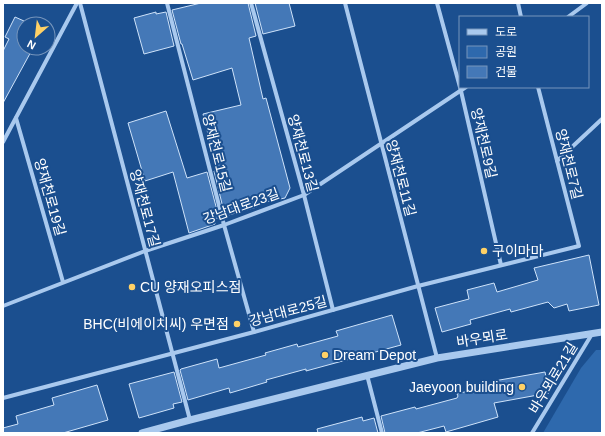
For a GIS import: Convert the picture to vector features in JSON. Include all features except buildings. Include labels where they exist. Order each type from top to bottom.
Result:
[{"type":"street","points":[[3,142],[79,3]]},
{"type":"street","name":"양재천로17길","points":[[79,3],[190,420]]},
{"type":"street","name":"양재천로15길","points":[[167,3],[224,225],[254,332]]},
{"type":"street","name":"양재천로13길","points":[[251,3],[304,195],[333,310]]},
{"type":"street","name":"양재천로11길","points":[[345,3],[437,358]]},
{"type":"street","name":"양재천로9길","points":[[437,3],[459,84]]},
{"type":"street","points":[[518,3],[521,16]]},
{"type":"street","points":[[569,16],[586,3]]},
{"type":"street","name":"양재천로9길","points":[[460,88],[501,265]]},
{"type":"street","name":"강남대로23길","points":[[3,306],[145,251],[224,225],[304,195],[465,88]]},
{"type":"street","name":"양재천로7길","points":[[538,88],[579,246]]},
{"type":"street","name":"양재천로19길","points":[[16,118],[63,282]]},
{"type":"street","points":[[557,161],[602,119]]},
{"type":"street","name":"강남대로25길","points":[[3,398],[254,332],[418,286],[579,246]]},
{"type":"street","name":"바우뫼로","points":[[142,433],[437,358],[602,332]]},
{"type":"street","name":"바우뫼로21길","points":[[532,433],[592,334]]},
{"type":"street","points":[[367,375],[382,433]]},
{"type":"green space","points":[[596,350],[602,350],[602,433],[543,433],[581,368]]},
{"type":"place","name":"구이마마","points":[[484,251]]},
{"type":"place","name":"CU 양재오피스점","points":[[132,287]]},
{"type":"place","name":"BHC(비에이치씨) 우면점","points":[[237,324]]},
{"type":"place","name":"Dream Depot","points":[[325,355]]},
{"type":"place","name":"Jaeyoon building","points":[[522,387]]}]
